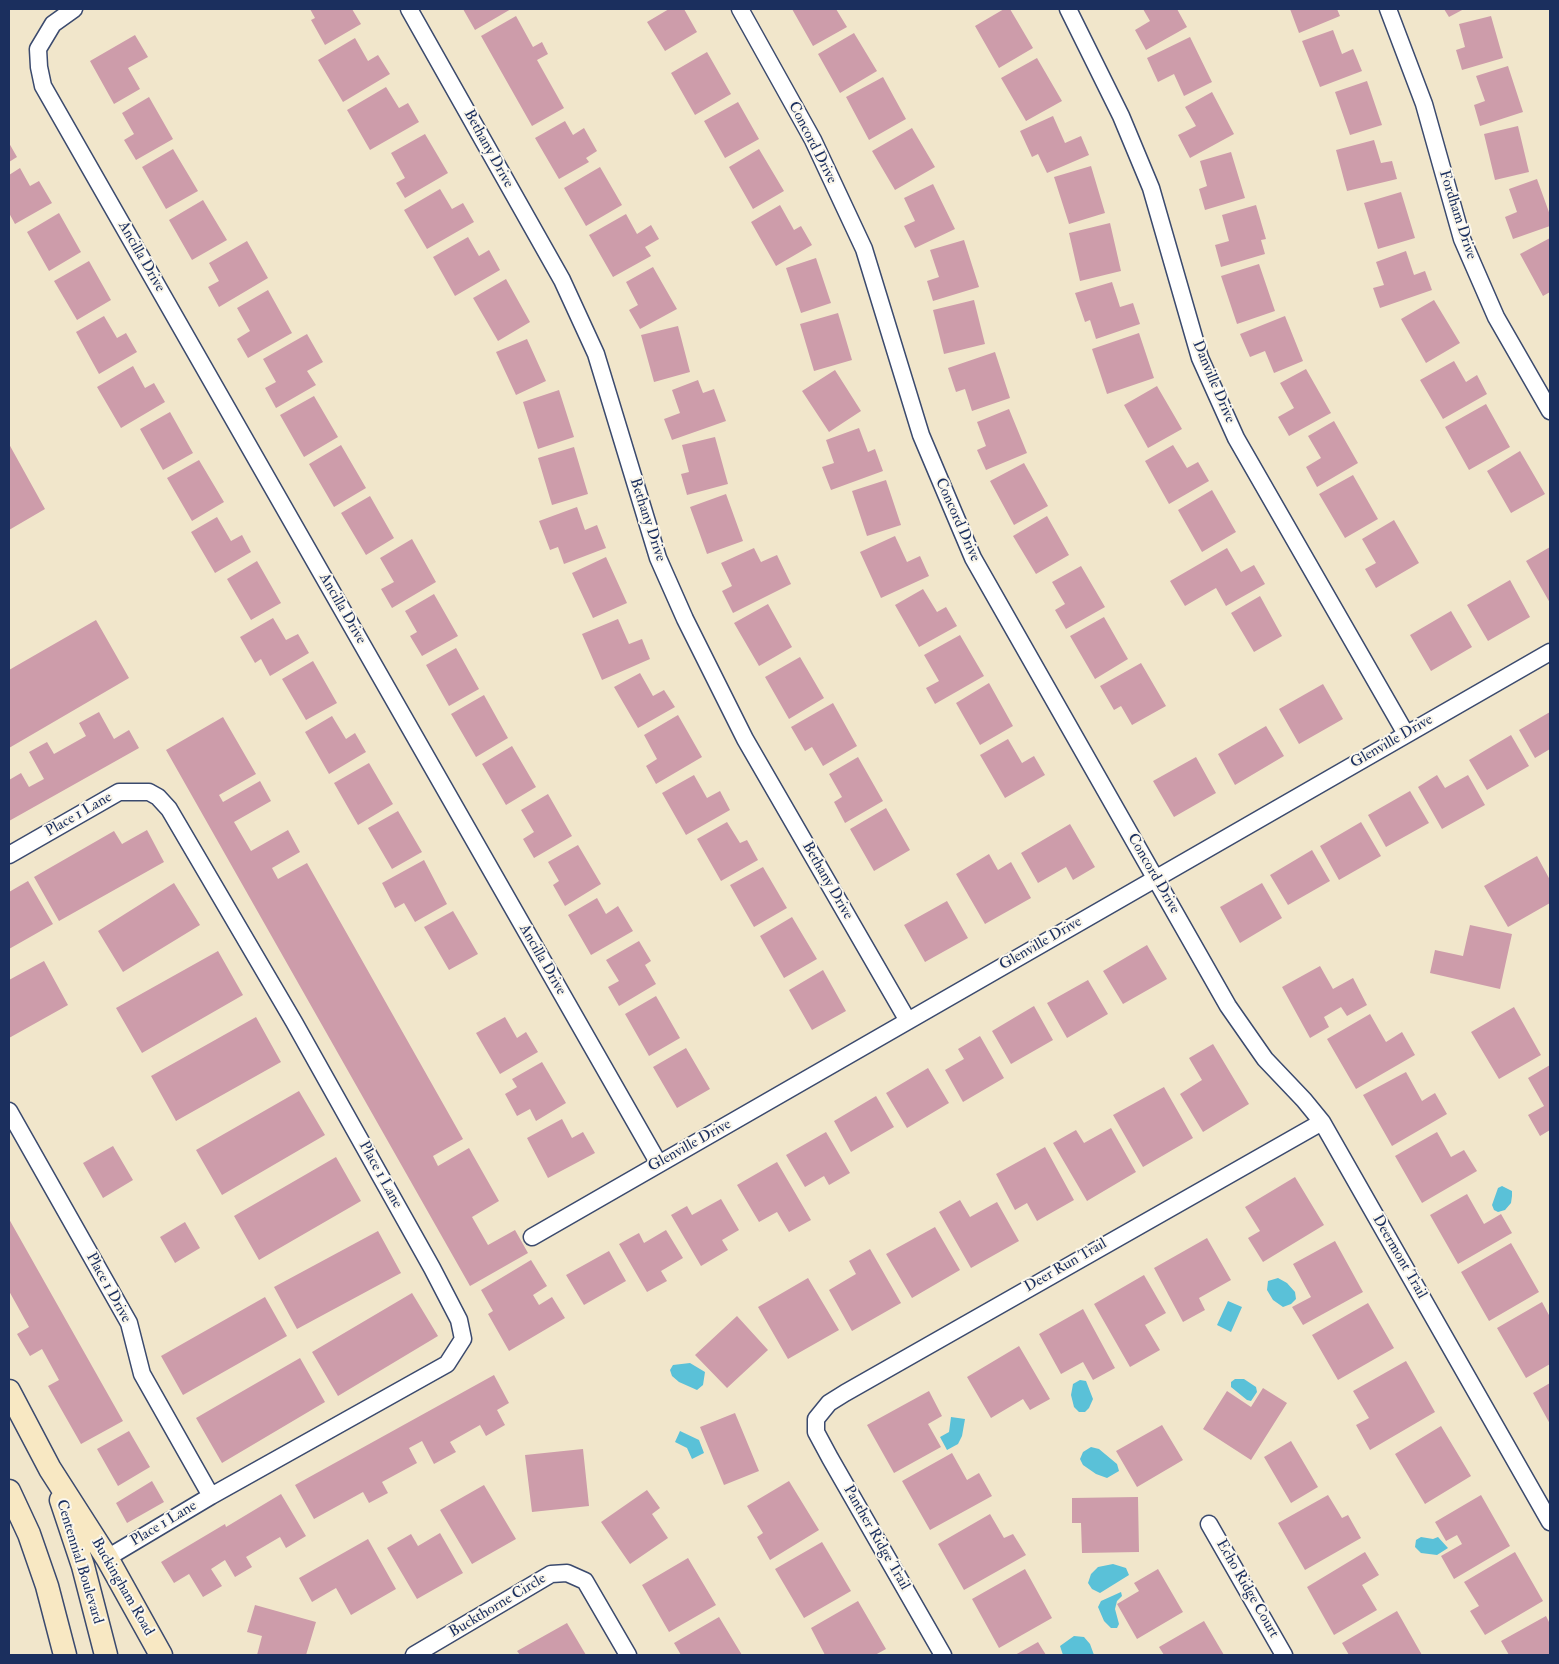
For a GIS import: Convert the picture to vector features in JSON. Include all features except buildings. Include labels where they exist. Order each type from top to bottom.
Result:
[{"type":"main road","points":[[9,1391],[50,1469]]},
{"type":"main road","name":"Buckingham Road","points":[[50,1469],[107,1558],[161,1655]]},
{"type":"main road","name":"Centennial Boulevard","points":[[50,1469],[83,1566],[106,1655]]},
{"type":"main road","points":[[9,1491],[29,1534],[47,1586],[65,1655]]},
{"type":"street","name":"Ancilla Drive","points":[[74,9],[53,24],[38,49],[38,66],[43,86],[658,1164]]},
{"type":"street","name":"Bethany Drive","points":[[409,9],[562,280],[596,354],[658,558],[685,619],[745,739],[908,1021]]},
{"type":"street","name":"Concord Drive","points":[[740,9],[814,140],[864,249],[921,435],[973,558],[1228,1006]]},
{"type":"street","name":"Danville Drive","points":[[1068,9],[1121,116],[1151,188],[1200,358],[1236,438],[1406,734]]},
{"type":"street","name":"Fordham Drive","points":[[1388,9],[1424,104],[1462,240],[1496,317],[1550,411]]},
{"type":"street","name":"Glenville Drive","points":[[532,1237],[1550,652]]},
{"type":"street","name":"Place 1 Lane","points":[[9,855],[119,792],[149,792],[158,796],[168,809],[294,1022],[459,1320],[463,1339],[447,1364],[211,1496],[107,1558]]},
{"type":"street","name":"Deermont Trail","points":[[1228,1006],[1265,1059],[1322,1122],[1550,1522]]},
{"type":"street","name":"Place 1 Drive","points":[[9,1112],[129,1323],[142,1374],[211,1496]]},
{"type":"street","name":"Deer Run Trail","points":[[816,1419],[829,1403],[845,1393],[1322,1122]]},
{"type":"street","name":"Panther Ridge Trail","points":[[816,1419],[816,1432],[943,1655]]},
{"type":"street","name":"Echo Ridge Court","points":[[1209,1524],[1284,1655]]},
{"type":"street","name":"Buckthorne Circle","points":[[414,1655],[551,1574],[567,1573],[585,1581],[628,1655]]},
{"type":"water","points":[[1502,1186],[1512,1191],[1511,1203],[1505,1210],[1498,1212],[1494,1210],[1492,1205],[1498,1188]]},
{"type":"water","points":[[1278,1278],[1287,1283],[1295,1292],[1296,1299],[1291,1304],[1283,1307],[1273,1300],[1267,1290],[1268,1281]]},
{"type":"water","points":[[1228,1301],[1242,1307],[1231,1332],[1217,1325]]},
{"type":"water","points":[[690,1363],[705,1372],[703,1385],[697,1390],[679,1382],[672,1376],[670,1370],[673,1365]]},
{"type":"water","points":[[1235,1379],[1244,1379],[1256,1387],[1257,1392],[1251,1401],[1231,1387],[1231,1382]]},
{"type":"water","points":[[1080,1380],[1086,1381],[1093,1399],[1085,1412],[1079,1412],[1074,1407],[1071,1395],[1073,1384]]},
{"type":"water","points":[[951,1417],[965,1419],[962,1436],[958,1444],[947,1450],[940,1437],[949,1432]]},
{"type":"water","points":[[680,1431],[699,1440],[704,1453],[692,1459],[687,1448],[675,1442]]},
{"type":"water","points":[[1091,1447],[1099,1449],[1117,1464],[1119,1471],[1107,1478],[1096,1474],[1083,1465],[1080,1459],[1083,1452]]},
{"type":"water","points":[[1421,1537],[1433,1539],[1438,1537],[1448,1548],[1437,1555],[1421,1553],[1415,1547],[1416,1540]]},
{"type":"water","points":[[1113,1564],[1126,1568],[1129,1575],[1100,1593],[1092,1589],[1088,1583],[1091,1574],[1098,1567]]},
{"type":"water","points":[[1121,1592],[1122,1596],[1117,1601],[1115,1609],[1119,1624],[1117,1628],[1111,1628],[1104,1621],[1098,1607],[1101,1601]]},
{"type":"water","points":[[1074,1636],[1084,1637],[1090,1644],[1094,1655],[1063,1655],[1060,1646]]}]
